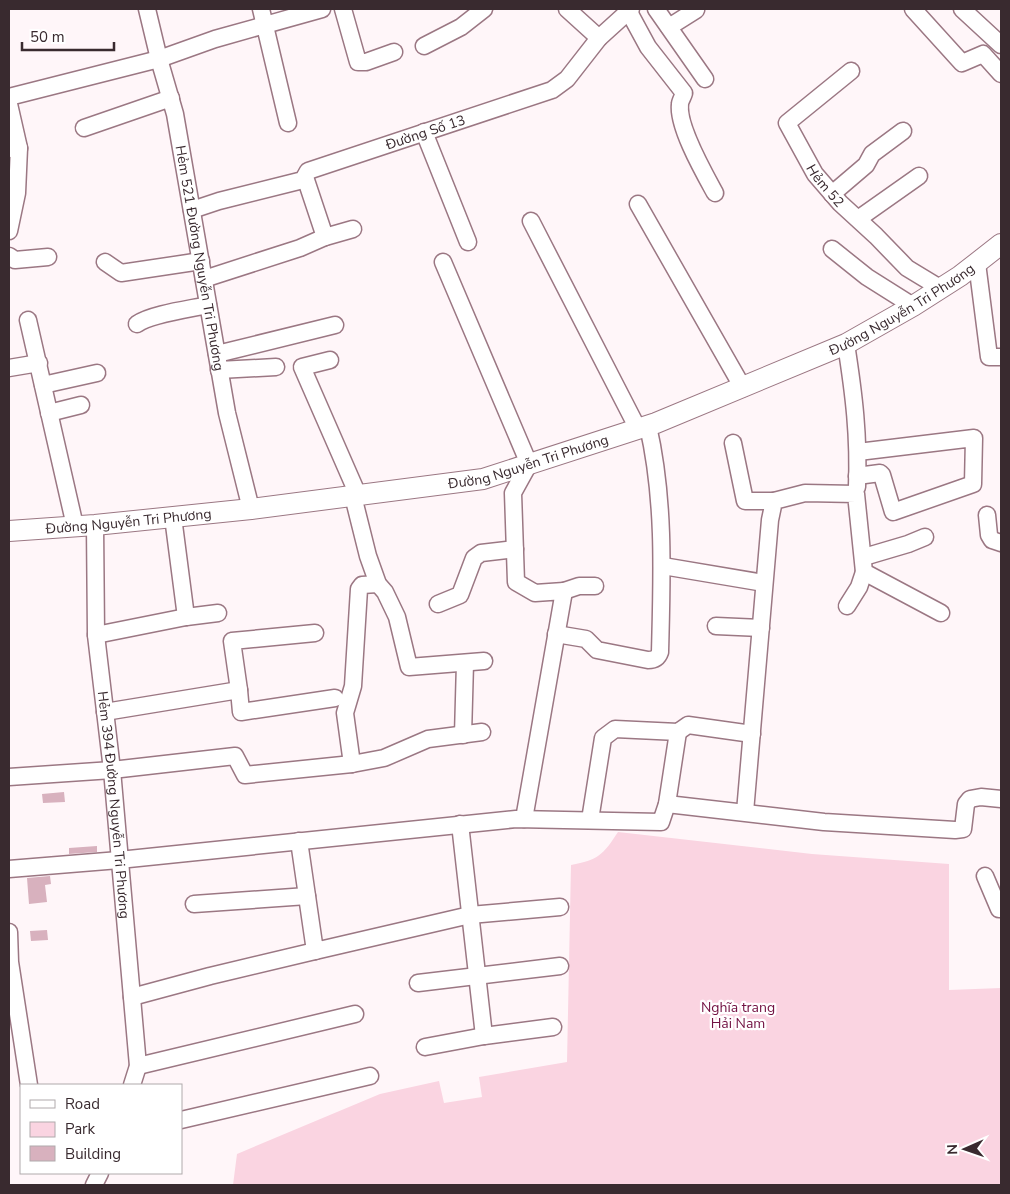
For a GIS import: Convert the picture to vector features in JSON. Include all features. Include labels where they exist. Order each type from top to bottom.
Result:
[{"type":"main road","name":"Đường Nguyễn Tri Phương","points":[[9,532],[173,518],[483,479],[643,427],[743,388],[846,344],[913,306],[977,263],[1001,244]]},
{"type":"street","name":"Hẻm 521 Đường Nguyễn Tri Phương","points":[[147,9],[175,114],[227,413],[252,509]]},
{"type":"street","points":[[9,97],[159,59],[215,39],[263,17],[323,9]]},
{"type":"street","points":[[343,9],[358,62],[366,62],[394,52]]},
{"type":"street","points":[[424,46],[461,27],[484,9]]},
{"type":"street","points":[[567,9],[599,38]]},
{"type":"street","points":[[656,9],[705,80]]},
{"type":"street","points":[[913,9],[962,63],[984,54],[1001,74]]},
{"type":"street","points":[[962,9],[1001,45]]},
{"type":"street","points":[[630,10],[648,47],[684,94],[680,104],[682,120],[691,147],[715,193]]},
{"type":"street","name":"Đường Số 13","points":[[192,210],[303,180],[306,174],[424,132],[552,90],[568,79],[599,38],[630,10]]},
{"type":"street","points":[[669,27],[696,10]]},
{"type":"street","points":[[263,17],[288,123]]},
{"type":"street","name":"Hẻm 52","points":[[851,70],[787,123],[815,174],[832,194],[907,268],[940,288]]},
{"type":"street","points":[[84,128],[171,98]]},
{"type":"street","points":[[9,104],[17,193],[9,231]]},
{"type":"street","points":[[832,194],[866,165],[872,154],[904,131]]},
{"type":"street","points":[[424,132],[468,242]]},
{"type":"street","points":[[306,174],[326,236]]},
{"type":"street","points":[[858,219],[919,176]]},
{"type":"street","points":[[638,204],[743,388]]},
{"type":"street","points":[[531,221],[643,427],[655,455],[659,487],[663,566],[659,656],[654,660],[597,650],[586,639],[556,634]]},
{"type":"street","points":[[204,279],[300,248],[326,236],[353,229]]},
{"type":"street","points":[[832,249],[867,277],[913,306]]},
{"type":"street","points":[[9,256],[15,260],[48,257]]},
{"type":"street","points":[[105,262],[121,273],[201,261]]},
{"type":"street","points":[[443,262],[529,464],[513,493],[516,582],[535,593],[564,591],[580,586],[595,586]]},
{"type":"street","points":[[977,263],[989,357],[1001,357]]},
{"type":"street","points":[[137,324],[152,317],[208,305]]},
{"type":"street","points":[[28,320],[75,526]]},
{"type":"street","points":[[218,362],[335,325]]},
{"type":"street","points":[[846,344],[857,420],[856,494],[864,565],[859,587],[847,606]]},
{"type":"street","points":[[330,360],[302,367],[355,496],[368,556],[378,584],[385,592],[397,617],[409,667],[484,660]]},
{"type":"street","points":[[218,362],[276,367]]},
{"type":"street","points":[[9,368],[39,364]]},
{"type":"street","points":[[43,385],[97,374]]},
{"type":"street","points":[[49,413],[80,404]]},
{"type":"street","points":[[857,476],[882,475],[894,516],[973,484],[974,438],[858,452]]},
{"type":"street","points":[[733,443],[745,501],[774,501],[805,493],[856,494]]},
{"type":"street","points":[[745,812],[764,583],[770,520],[774,501]]},
{"type":"street","points":[[987,515],[989,535],[992,540],[1001,543]]},
{"type":"street","points":[[173,518],[186,617]]},
{"type":"street","name":"Hẻm 394 Đường Nguyễn Tri Phương","points":[[95,525],[96,635],[112,770],[138,1066],[132,1084]]},
{"type":"street","points":[[864,565],[925,537]]},
{"type":"street","points":[[438,604],[460,595],[474,558],[481,553],[514,549]]},
{"type":"street","points":[[864,565],[941,614]]},
{"type":"street","points":[[663,566],[764,583]]},
{"type":"street","points":[[352,764],[345,713],[353,686],[359,589],[362,586],[378,584]]},
{"type":"street","points":[[524,819],[564,591]]},
{"type":"street","points":[[96,635],[186,617],[218,613]]},
{"type":"street","points":[[716,626],[760,628]]},
{"type":"street","points":[[315,633],[232,642],[241,712],[335,698]]},
{"type":"street","points":[[463,735],[465,663]]},
{"type":"street","points":[[105,712],[239,690]]},
{"type":"street","points":[[590,820],[603,738],[616,729],[678,732],[688,725],[752,734]]},
{"type":"street","points":[[9,777],[112,770],[235,756],[245,775],[352,764],[384,758],[428,739],[482,732]]},
{"type":"street","points":[[9,869],[120,860],[524,819],[661,822],[667,804],[678,732]]},
{"type":"street","points":[[667,804],[824,822],[963,829],[966,804],[970,799],[981,797],[1001,799]]},
{"type":"street","points":[[460,824],[484,1036]]},
{"type":"street","points":[[299,842],[315,951]]},
{"type":"street","points":[[985,876],[999,909],[1001,909]]},
{"type":"street","points":[[194,904],[307,896]]},
{"type":"street","points":[[132,997],[210,976],[470,915],[560,907]]},
{"type":"street","points":[[9,932],[10,963],[29,1084]]},
{"type":"street","points":[[418,983],[560,966]]},
{"type":"street","points":[[138,1066],[356,1014]]},
{"type":"street","points":[[425,1047],[484,1036],[553,1027]]},
{"type":"street","points":[[182,1120],[370,1076]]},
{"type":"green space","name":"Nghĩa trang Hải Nam","points":[[618,832],[812,854],[949,864],[949,990],[1001,988],[1001,1185],[233,1185],[237,1154],[380,1094],[439,1081],[444,1103],[482,1097],[479,1077],[567,1062],[571,865],[588,861],[599,855]]},
{"type":"building","points":[[64,792],[65,802],[43,803],[42,794]]},
{"type":"building","points":[[97,846],[97,852],[69,854],[69,848]]},
{"type":"building","points":[[50,876],[51,884],[45,885],[47,902],[29,904],[27,878]]},
{"type":"building","points":[[47,930],[48,940],[31,941],[30,931]]}]
